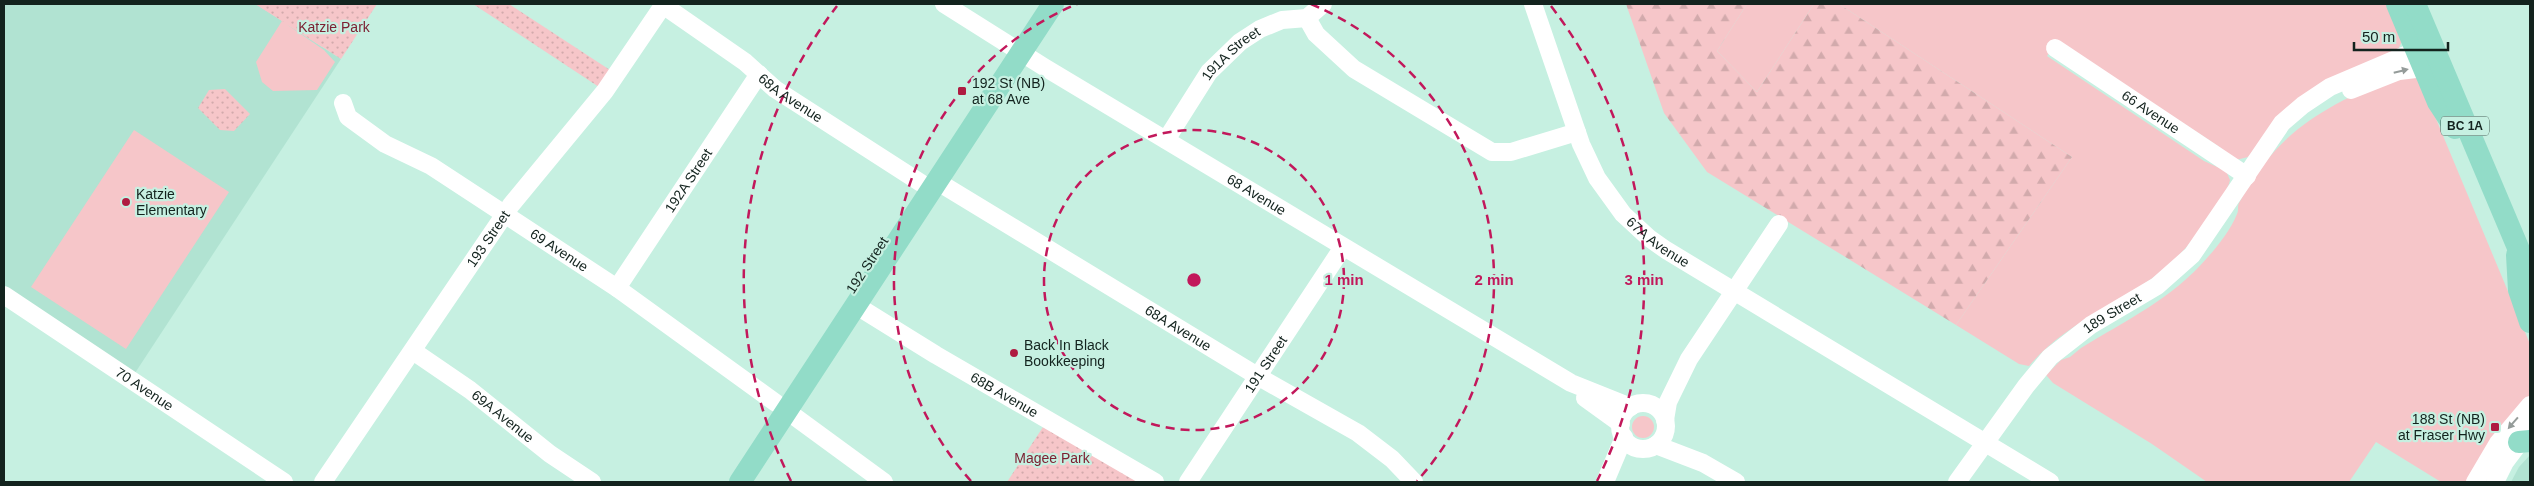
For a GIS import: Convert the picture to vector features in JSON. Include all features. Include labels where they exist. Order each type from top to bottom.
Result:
[{"type":"main road","points":[[1015,49],[1036,4]]},
{"type":"main road","points":[[1015,49],[1053,4]]},
{"type":"main road","points":[[2397,4],[2420,59]]},
{"type":"main road","name":"BC 1A","points":[[2414,4],[2442,92],[2484,169],[2530,276]]},
{"type":"main road","name":"192 Street","points":[[740,482],[782,407],[1015,49]]},
{"type":"main road","points":[[2420,59],[2422,51],[2434,64],[2442,92]]},
{"type":"main road","points":[[2516,244],[2518,290],[2530,322]]},
{"type":"main road","points":[[732,482],[782,407]]},
{"type":"main road","name":"192 Street","points":[[724,482],[782,407]]},
{"type":"street","name":"68 Avenue","points":[[944,4],[1015,49],[1571,383],[1636,405]]},
{"type":"street","points":[[1324,4],[1307,18],[1316,34],[1354,69],[1492,152],[1511,152],[1577,132]]},
{"type":"street","name":"67A Avenue","points":[[1533,4],[1577,132],[1597,178],[1628,220],[1666,250],[2050,482]]},
{"type":"street","name":"68A Avenue","points":[[664,5],[745,62],[775,89],[1259,377],[1358,433],[1392,459],[1414,482]]},
{"type":"street","name":"193 Street","points":[[323,482],[413,351],[460,277],[504,215],[605,91],[664,5]]},
{"type":"street","name":"191A Street","points":[[1166,140],[1206,77],[1240,42],[1260,29],[1275,23],[1307,18]]},
{"type":"street","name":"66 Avenue","points":[[2055,48],[2247,176]]},
{"type":"street","name":"189 Street","points":[[1957,482],[2033,377],[2055,352],[2091,325],[2157,286],[2192,255],[2282,123],[2303,105],[2330,87],[2420,59]]},
{"type":"street","name":"192A Street","points":[[617,288],[759,74]]},
{"type":"street","name":"69 Avenue","points":[[343,103],[348,118],[385,144],[431,166],[617,288],[884,482]]},
{"type":"street","points":[[1605,482],[1622,430],[1623,416],[1636,405],[1656,395],[1689,358],[1778,224]]},
{"type":"street","name":"191 Street","points":[[1188,482],[1343,247]]},
{"type":"street","name":"70 Avenue","points":[[4,295],[284,482]]},
{"type":"street","name":"68B Avenue","points":[[855,296],[936,355],[1156,482]]},
{"type":"street","name":"69A Avenue","points":[[413,351],[470,390],[550,454],[592,482]]},
{"type":"street","points":[[1610,482],[1649,446],[1664,436],[1668,402],[1689,358]]},
{"type":"street","name":"68 Avenue","points":[[1571,383],[1587,400],[1622,430]]},
{"type":"street","points":[[1636,405],[1657,408],[1665,424],[1704,463]]},
{"type":"street","points":[[2475,482],[2498,443],[2530,405]]},
{"type":"street","points":[[1622,430],[1634,447],[1649,446],[1704,463],[1736,482]]},
{"type":"street","points":[[2495,482],[2526,437]]},
{"type":"shaded area","name":"Katzie Elementary","points":[[4,4],[256,4],[341,59],[135,373],[4,286]]},
{"type":"shaded area","points":[[2530,455],[2530,482],[2511,482],[2519,467]]},
{"type":"green space","points":[[255,4],[317,4],[322,47],[286,24],[324,50],[335,62],[317,90],[273,91],[262,82],[256,62],[282,21]]},
{"type":"green space","name":"Katzie Park","points":[[256,4],[377,4],[341,59]]},
{"type":"green space","points":[[473,4],[509,4],[610,70],[599,87]]},
{"type":"green space","points":[[1626,4],[1747,4],[1717,51],[1757,92],[1814,4],[1839,4],[2072,157],[1956,325],[1707,172],[1664,113]]},
{"type":"green space","points":[[1747,4],[1814,4],[1757,92],[1717,51]]},
{"type":"green space","points":[[1839,4],[2389,4],[2402,41],[2398,50],[2342,74],[2248,157],[2236,160],[2218,146],[2058,41],[2047,56],[2204,161],[2226,171],[2230,180],[2225,193],[2197,234],[2168,266],[2133,291],[2061,336],[2029,366],[2019,364],[1956,325],[2072,157]]},
{"type":"green space","points":[[2398,75],[2415,76],[2421,83],[2530,344],[2530,396],[2497,430],[2468,482],[2441,482],[2376,442],[2349,482],[2207,482],[2152,444],[2053,383],[2046,375],[2061,360],[2070,357],[2081,348],[2148,308],[2194,272],[2228,231],[2238,213],[2239,203],[2254,178],[2270,156],[2287,138],[2326,110]]},
{"type":"green space","points":[[225,89],[250,114],[234,131],[220,130],[198,108],[209,90]]},
{"type":"green space","points":[[134,130],[229,192],[126,349],[31,287]]},
{"type":"green space","points":[[1643,416],[1651,419],[1654,427],[1651,435],[1643,438],[1635,435],[1632,427],[1635,419]]},
{"type":"green space","name":"Magee Park","points":[[1043,427],[1139,482],[1007,482]]},
{"type":"place","name":"192 St (NB) at 68 Ave","points":[[962,91]]},
{"type":"place","name":"Katzie Elementary","points":[[126,202]]},
{"type":"place","name":"Back In Black Bookkeeping","points":[[1014,353]]},
{"type":"place","name":"188 St (NB) at Fraser Hwy","points":[[2495,427]]}]
